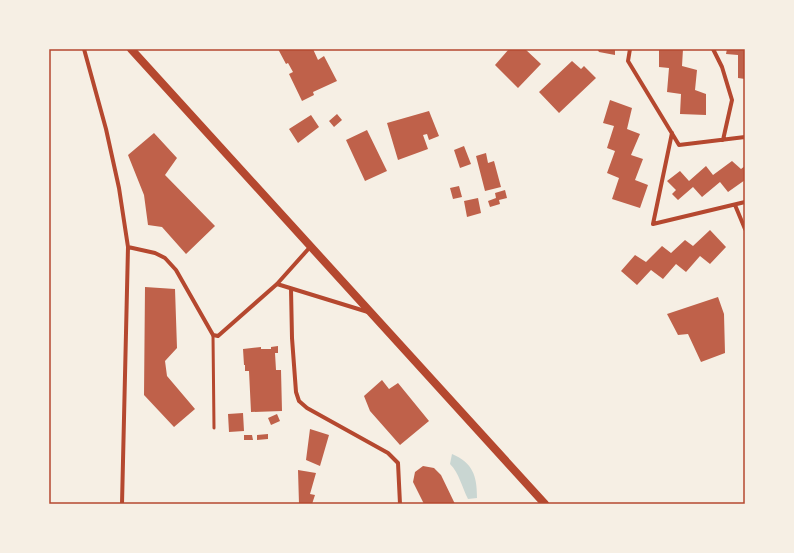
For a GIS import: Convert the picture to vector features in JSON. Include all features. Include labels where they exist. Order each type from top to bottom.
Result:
[{"type":"main road","points":[[131,49],[545,504]]},
{"type":"street","points":[[84,49],[106,129],[119,188],[128,247],[122,504]]},
{"type":"street","points":[[630,49],[628,61],[679,145],[745,137]]},
{"type":"street","points":[[713,49],[722,68],[732,100],[723,140]]},
{"type":"street","points":[[672,134],[653,224],[745,202]]},
{"type":"street","points":[[735,205],[745,229]]},
{"type":"street","points":[[128,247],[154,253],[165,258],[176,270],[213,335],[218,336],[277,284],[311,246]]},
{"type":"street","points":[[277,284],[371,312]]},
{"type":"street","points":[[291,288],[292,338],[296,392],[299,400],[307,408],[388,453],[398,463],[400,504]]},
{"type":"lane","points":[[213,335],[214,428]]},
{"type":"shaded area","points":[[452,454],[465,462],[472,471],[475,477],[477,498],[468,499],[458,476],[450,464]]},
{"type":"building","points":[[278,49],[313,49],[318,60],[324,56],[337,81],[313,92],[314,95],[302,101],[289,74],[293,72],[288,63],[286,64]]},
{"type":"building","points":[[509,49],[525,49],[541,64],[518,88],[495,65]]},
{"type":"building","points":[[597,49],[615,49],[615,55],[599,52]]},
{"type":"building","points":[[659,49],[683,49],[682,66],[697,70],[695,90],[706,94],[706,115],[680,114],[681,94],[667,92],[669,68],[659,67]]},
{"type":"building","points":[[727,49],[745,49],[745,79],[738,78],[738,55],[726,54]]},
{"type":"building","points":[[572,61],[581,69],[584,66],[596,78],[559,113],[539,92]]},
{"type":"building","points":[[610,100],[632,108],[627,129],[640,134],[631,155],[643,159],[635,180],[648,185],[640,208],[612,199],[619,178],[607,173],[615,151],[607,148],[614,126],[603,123]]},
{"type":"building","points":[[429,111],[439,136],[429,140],[427,134],[423,135],[428,149],[398,160],[387,123]]},
{"type":"building","points":[[337,114],[342,120],[334,127],[329,121]]},
{"type":"building","points":[[311,115],[319,127],[298,143],[289,129]]},
{"type":"building","points":[[367,130],[387,171],[365,181],[346,140]]},
{"type":"building","points":[[154,133],[177,158],[165,175],[215,226],[186,254],[162,227],[148,225],[144,195],[128,155]]},
{"type":"building","points":[[464,146],[471,164],[460,168],[454,150]]},
{"type":"building","points":[[486,153],[488,163],[494,161],[501,187],[485,191],[476,156]]},
{"type":"building","points":[[732,161],[741,169],[745,166],[745,180],[728,192],[720,182],[702,197],[693,187],[678,200],[672,194],[676,190],[667,181],[680,171],[689,181],[706,166],[713,175]]},
{"type":"building","points":[[459,186],[462,197],[453,199],[450,188]]},
{"type":"building","points":[[505,190],[507,198],[499,200],[500,204],[490,207],[488,201],[496,198],[495,193]]},
{"type":"building","points":[[478,198],[481,213],[467,217],[464,201]]},
{"type":"building","points":[[710,230],[726,247],[710,264],[700,256],[686,272],[676,264],[663,279],[651,270],[637,285],[621,271],[635,255],[646,262],[662,246],[671,253],[685,240],[693,246]]},
{"type":"building","points":[[145,287],[175,289],[177,348],[165,361],[167,376],[195,409],[174,427],[144,395]]},
{"type":"building","points":[[718,297],[724,314],[725,353],[701,362],[688,334],[678,335],[667,314]]},
{"type":"building","points":[[278,346],[278,353],[275,353],[276,370],[281,370],[282,411],[251,412],[249,371],[245,371],[243,349],[261,347],[261,349],[271,349],[271,347]]},
{"type":"building","points":[[382,380],[389,389],[398,383],[429,421],[400,445],[370,411],[364,396]]},
{"type":"building","points":[[243,413],[244,431],[229,432],[228,414]]},
{"type":"building","points":[[277,414],[280,421],[271,425],[268,418]]},
{"type":"building","points":[[310,429],[329,435],[320,466],[306,460]]},
{"type":"building","points":[[268,434],[268,439],[257,440],[257,435]]},
{"type":"building","points":[[244,435],[252,435],[253,440],[244,440]]},
{"type":"building","points":[[423,466],[434,468],[441,475],[455,504],[424,504],[413,482],[415,472]]},
{"type":"building","points":[[298,470],[316,473],[310,494],[315,495],[312,504],[299,504]]}]
